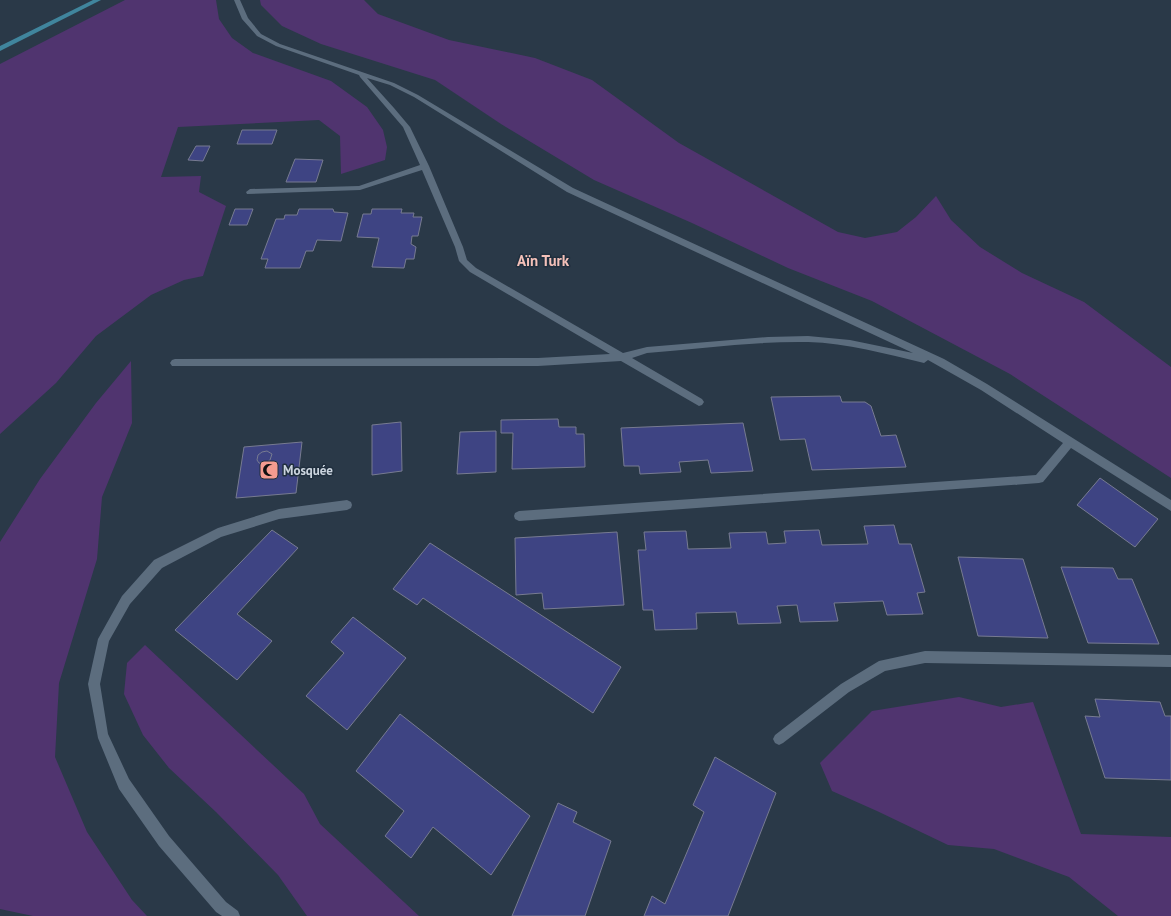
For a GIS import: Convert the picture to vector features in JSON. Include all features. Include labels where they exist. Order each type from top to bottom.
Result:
[{"type":"main road","points":[[0,49],[98,0]]},
{"type":"street","points":[[237,0],[245,19],[259,35],[278,45],[392,84],[416,96],[570,190],[941,362],[984,387],[1171,506]]},
{"type":"street","points":[[361,74],[406,127],[425,166],[459,247],[463,261],[473,270],[699,402]]},
{"type":"street","points":[[250,192],[360,188],[425,166]]},
{"type":"street","points":[[175,363],[538,362],[624,357],[647,350],[768,340],[808,339],[850,343],[941,362]]},
{"type":"street","points":[[519,516],[1038,479],[1070,442]]},
{"type":"street","points":[[233,916],[221,908],[164,841],[124,784],[102,734],[94,684],[104,639],[126,600],[158,564],[218,533],[279,514],[347,505]]},
{"type":"street","points":[[779,739],[845,688],[883,665],[925,657],[1171,661]]},
{"type":"shaded area","points":[[125,0],[216,0],[219,19],[232,38],[253,53],[331,81],[367,107],[383,130],[387,147],[385,160],[341,174],[340,136],[319,120],[178,127],[161,177],[201,176],[199,192],[226,206],[203,276],[184,280],[151,295],[96,336],[56,383],[0,434],[0,64]]},
{"type":"shaded area","points":[[260,0],[364,0],[378,14],[449,40],[535,58],[592,80],[679,143],[838,232],[865,238],[897,232],[916,217],[936,196],[951,220],[980,247],[1022,273],[1084,302],[1171,367],[1171,478],[1010,374],[872,301],[788,268],[692,223],[594,180],[501,124],[435,80],[321,44],[282,26],[261,5]]},
{"type":"shaded area","points":[[131,361],[132,423],[102,497],[97,559],[59,683],[55,757],[87,832],[132,900],[147,916],[33,916],[0,909],[0,542],[40,479],[96,403]]},
{"type":"shaded area","points":[[145,645],[304,794],[320,824],[419,916],[307,916],[278,875],[216,812],[169,768],[143,735],[124,694],[127,663]]},
{"type":"shaded area","points":[[959,697],[1001,707],[1033,702],[1081,834],[1171,837],[1171,916],[1118,916],[1069,877],[994,849],[948,845],[832,791],[820,763],[872,711]]},
{"type":"building","points":[[242,130],[277,130],[272,144],[237,144]]},
{"type":"building","points":[[196,146],[210,146],[203,161],[188,160]]},
{"type":"building","points":[[295,159],[323,160],[316,182],[286,182]]},
{"type":"building","points":[[235,209],[253,209],[247,225],[229,225]]},
{"type":"building","points":[[299,209],[333,209],[334,212],[348,213],[341,241],[317,240],[313,251],[306,251],[300,268],[265,268],[268,259],[261,259],[276,219],[284,219],[285,215],[297,215]]},
{"type":"building","points":[[372,209],[402,209],[401,213],[414,213],[413,217],[422,217],[418,236],[412,236],[411,244],[416,247],[414,259],[406,259],[404,268],[372,267],[379,238],[357,237],[363,214],[371,214]]},
{"type":"building","points":[[840,396],[842,402],[865,402],[871,406],[881,436],[896,435],[906,467],[812,470],[805,439],[780,440],[771,397]]},
{"type":"building","points":[[558,419],[559,427],[576,427],[576,434],[584,434],[585,467],[512,469],[513,433],[501,433],[501,420]]},
{"type":"building","points":[[401,422],[402,471],[372,475],[372,425]]},
{"type":"building","points":[[743,423],[753,471],[711,473],[708,460],[679,462],[681,472],[640,474],[639,466],[624,466],[621,428]]},
{"type":"building","points":[[496,431],[496,472],[457,474],[460,432]]},
{"type":"building","name":"Mosquée","points":[[302,442],[296,493],[236,498],[244,447]]},
{"type":"building","points":[[267,451],[272,454],[270,460],[264,464],[259,463],[257,460],[258,455]]},
{"type":"building","points":[[1100,478],[1158,519],[1135,547],[1077,505]]},
{"type":"building","points":[[894,525],[899,544],[911,544],[925,592],[917,593],[923,614],[887,615],[883,601],[834,603],[838,621],[800,622],[797,605],[777,606],[781,623],[738,624],[736,612],[696,613],[697,629],[655,630],[653,610],[643,610],[638,550],[646,550],[644,532],[686,531],[688,549],[731,548],[729,533],[766,532],[768,544],[786,543],[784,531],[819,530],[822,545],[868,544],[864,526]]},
{"type":"building","points":[[272,530],[298,548],[237,614],[272,641],[237,680],[175,630]]},
{"type":"building","points":[[617,532],[624,605],[544,609],[542,593],[516,595],[515,538]]},
{"type":"building","points":[[430,543],[621,667],[593,713],[423,598],[417,605],[393,589]]},
{"type":"building","points":[[958,557],[1023,559],[1048,638],[978,636]]},
{"type":"building","points":[[1061,567],[1113,568],[1118,579],[1132,579],[1159,644],[1088,643]]},
{"type":"building","points":[[353,617],[406,658],[347,730],[306,696],[344,653],[331,642]]},
{"type":"building","points":[[1095,699],[1160,702],[1165,716],[1171,716],[1171,780],[1105,778],[1085,716],[1100,717]]},
{"type":"building","points":[[400,714],[530,816],[491,875],[433,827],[411,858],[385,836],[404,811],[356,771]]},
{"type":"building","points":[[715,757],[776,793],[728,916],[644,916],[652,896],[665,904],[704,812],[693,805]]},
{"type":"building","points":[[558,803],[577,812],[573,822],[611,841],[585,916],[512,916]]},
{"type":"place","name":"Mosquée","points":[[269,470]]},
{"type":"district","name":"Aïn Turk","points":[[543,260]]}]
